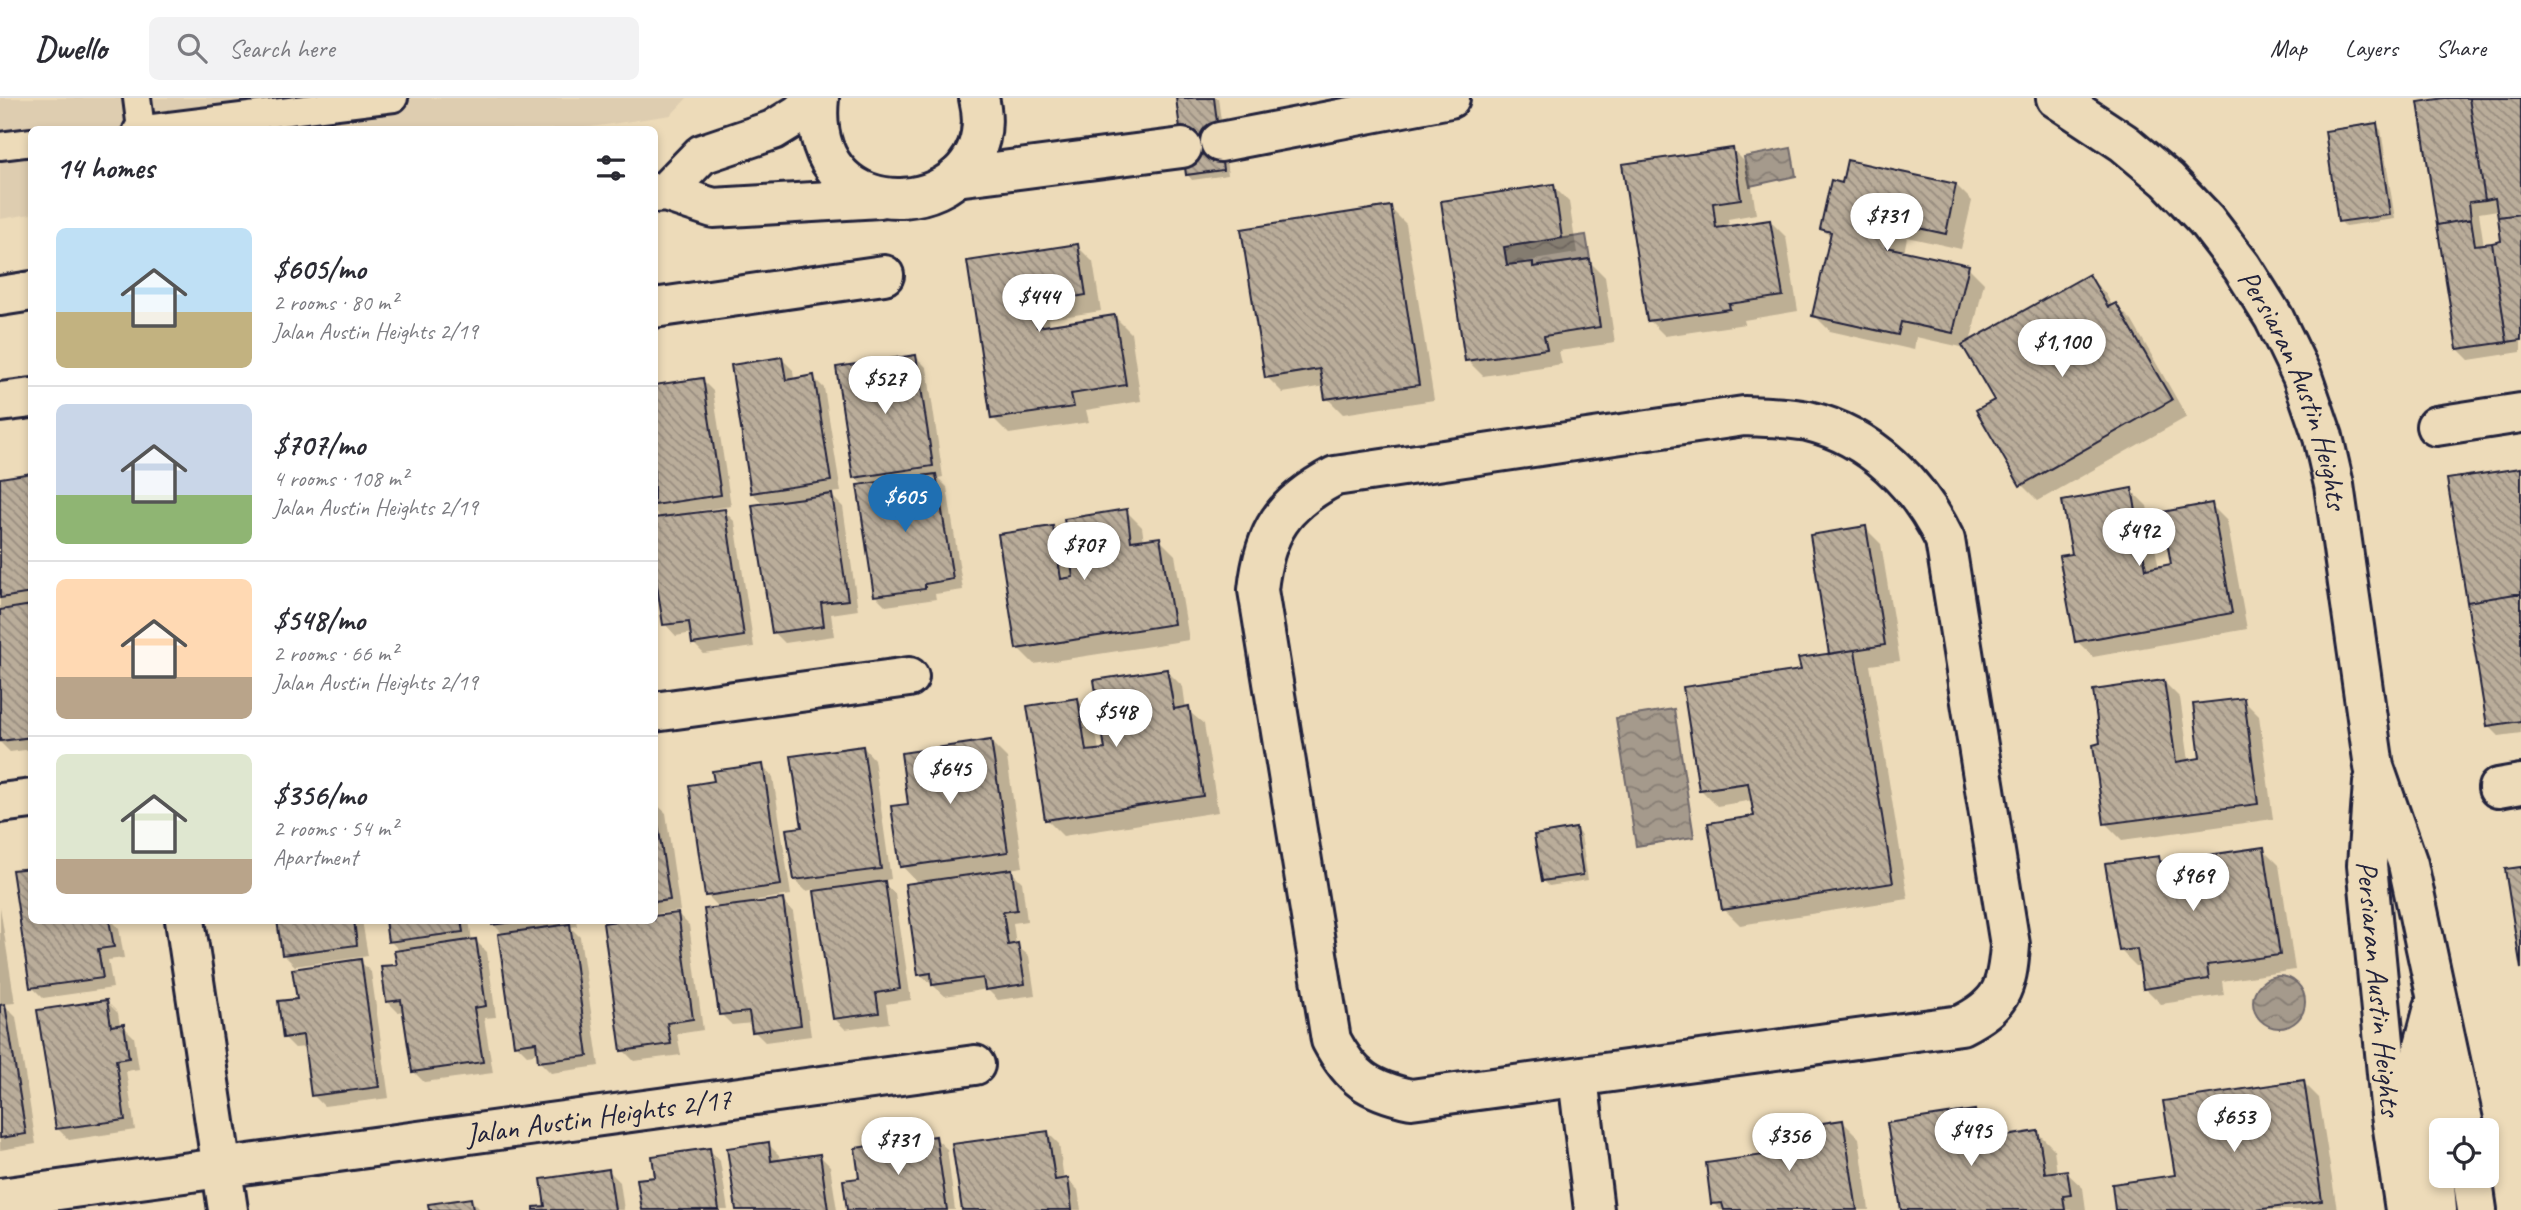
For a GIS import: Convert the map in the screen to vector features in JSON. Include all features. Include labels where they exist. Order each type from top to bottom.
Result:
[{"type":"street","points":[[660,192],[702,154],[773,131],[817,98]]},
{"type":"street","points":[[817,98],[817,121],[822,146],[835,169],[856,187],[880,198]]},
{"type":"street","points":[[660,192],[713,208],[880,198],[907,199],[934,192],[956,177],[972,158],[981,135],[982,110],[979,98]]},
{"type":"street","points":[[1220,142],[1450,98]]},
{"type":"street","name":"Persiaran Austin Heights","points":[[2056,98],[2124,143],[2168,180],[2206,220],[2242,267],[2274,318],[2302,376],[2323,438],[2334,485],[2374,767],[2408,864],[2462,1118]]},
{"type":"street","points":[[956,177],[1182,148]]},
{"type":"street","points":[[658,307],[884,275]]},
{"type":"street","points":[[0,296],[28,292]]},
{"type":"street","points":[[0,402],[28,398]]},
{"type":"street","points":[[2436,426],[2521,413]]},
{"type":"street","points":[[1744,416],[1808,421],[1833,429],[1866,446],[1893,466],[1933,515],[1945,541],[2010,945],[2008,976],[1997,999],[1980,1016],[1961,1025],[1578,1078],[1411,1099],[1384,1093],[1360,1080],[1343,1063],[1331,1040],[1258,590],[1261,561],[1271,534],[1286,511],[1311,488],[1335,476],[1744,416]]},
{"type":"street","points":[[658,711],[909,677]]},
{"type":"street","name":"Persiaran Austin Heights","points":[[2374,767],[2367,865],[2392,1115],[2405,1210]]},
{"type":"street","points":[[0,803],[28,800]]},
{"type":"street","points":[[186,924],[228,1210]]},
{"type":"street","points":[[2437,998],[2423,1049],[2421,1093],[2433,1161],[2437,1210]]},
{"type":"street","name":"Jalan Austin Heights 2/17","points":[[0,1198],[975,1065]]},
{"type":"street","points":[[1578,1078],[1594,1210]]},
{"type":"street","points":[[2474,1188],[2477,1210]]},
{"type":"lane","points":[[137,98],[139,126]]},
{"type":"lane","points":[[164,126],[394,98]]},
{"type":"lane","points":[[0,146],[28,142]]},
{"type":"shaded area","points":[[0,98],[687,98],[671,115],[598,126],[28,126],[28,214],[0,219]]},
{"type":"water","points":[[1791,148],[1796,176],[1750,186],[1744,157]]},
{"type":"water","points":[[1586,235],[1590,259],[1533,267],[1533,262],[1507,265],[1504,247]]},
{"type":"water","points":[[1674,709],[1694,837],[1636,846],[1616,718]]},
{"type":"water","points":[[2279,976],[2289,978],[2297,984],[2303,992],[2303,1012],[2297,1020],[2289,1026],[2279,1028],[2269,1026],[2261,1020],[2255,1012],[2253,1002],[2255,992],[2261,984],[2269,978]]},
{"type":"building","points":[[1176,98],[1214,98],[1223,170],[1186,175]]},
{"type":"building","points":[[2469,98],[2485,200],[2469,202],[2471,219],[2437,225],[2418,102]]},
{"type":"building","points":[[2469,98],[2521,98],[2521,214],[2498,217],[2495,198],[2485,200]]},
{"type":"building","points":[[2377,123],[2390,215],[2338,222],[2325,131]]},
{"type":"building","points":[[1733,148],[1741,199],[1713,203],[1716,228],[1770,220],[1783,296],[1729,304],[1730,309],[1647,321],[1622,164]]},
{"type":"building","points":[[1847,160],[1956,184],[1946,234],[1891,222],[1886,247],[1969,265],[1953,333],[1901,322],[1898,335],[1812,316],[1831,232],[1820,229],[1831,180],[1842,183]]},
{"type":"building","points":[[1554,184],[1562,238],[1504,247],[1507,265],[1533,262],[1533,267],[1590,259],[1600,327],[1544,336],[1547,349],[1465,361],[1441,201]]},
{"type":"building","points":[[1391,206],[1419,385],[1325,399],[1320,369],[1265,378],[1241,229]]},
{"type":"building","points":[[2521,214],[2521,340],[2507,342],[2492,243],[2501,241],[2498,217]]},
{"type":"building","points":[[2471,219],[2475,245],[2492,243],[2507,342],[2457,349],[2437,225]]},
{"type":"building","points":[[1078,244],[1086,295],[1034,304],[1037,327],[1115,315],[1126,385],[1071,394],[1074,407],[991,419],[967,261]]},
{"type":"building","points":[[2089,274],[2108,307],[2116,303],[2172,400],[2020,486],[1976,410],[1994,400],[1962,345]]},
{"type":"building","points":[[916,355],[933,466],[853,478],[836,367]]},
{"type":"building","points":[[782,357],[786,380],[814,375],[831,481],[751,493],[731,365]]},
{"type":"building","points":[[703,378],[721,495],[658,504],[658,384]]},
{"type":"building","points":[[2521,468],[2521,593],[2467,602],[2447,479]]},
{"type":"building","points":[[28,474],[28,594],[0,598],[0,478]]},
{"type":"building","points":[[936,474],[953,579],[925,584],[925,589],[874,596],[857,485]]},
{"type":"building","points":[[2132,488],[2146,569],[2171,564],[2162,512],[2212,503],[2232,613],[2075,642],[2059,556],[2072,554],[2062,501]]},
{"type":"building","points":[[832,494],[848,600],[821,603],[824,626],[772,633],[752,505]]},
{"type":"building","points":[[725,509],[744,636],[692,644],[689,622],[663,625],[658,592],[658,517]]},
{"type":"building","points":[[1127,509],[1131,541],[1160,537],[1174,624],[1016,649],[998,534],[1053,526],[1061,579],[1073,577],[1064,519]]},
{"type":"building","points":[[1866,526],[1885,645],[1829,654],[1810,535]]},
{"type":"building","points":[[2521,593],[2521,721],[2487,726],[2467,602]]},
{"type":"building","points":[[28,606],[28,738],[0,741],[0,610]]},
{"type":"building","points":[[1855,650],[1893,883],[1722,910],[1708,823],[1754,816],[1748,783],[1699,790],[1683,687],[1801,670],[1798,658]]},
{"type":"building","points":[[1167,669],[1174,709],[1189,706],[1203,796],[1045,820],[1027,706],[1078,698],[1086,751],[1105,749],[1094,680]]},
{"type":"building","points":[[2164,680],[2176,762],[2200,758],[2193,704],[2244,698],[2258,804],[2104,824],[2093,745],[2100,743],[2093,690]]},
{"type":"building","points":[[991,740],[1008,852],[900,867],[891,806],[908,804],[901,753]]},
{"type":"building","points":[[863,746],[881,869],[794,880],[786,829],[802,827],[791,756]]},
{"type":"building","points":[[763,764],[781,885],[705,896],[689,785],[714,781],[712,771]]},
{"type":"building","points":[[658,825],[670,900],[658,902]]},
{"type":"building","points":[[1576,828],[1583,875],[1542,881],[1534,835]]},
{"type":"building","points":[[2264,847],[2280,955],[2207,965],[2209,979],[2143,989],[2137,949],[2119,951],[2105,863],[2159,856],[2160,862]]},
{"type":"building","points":[[2521,867],[2521,969],[2505,869]]},
{"type":"building","points":[[28,868],[28,924],[110,924],[114,947],[98,949],[103,978],[30,988],[12,870]]},
{"type":"building","points":[[1012,869],[1017,910],[1003,912],[1008,945],[1018,943],[1025,984],[985,990],[983,978],[932,985],[931,973],[918,975],[905,884]]},
{"type":"building","points":[[885,881],[900,989],[876,993],[879,1013],[833,1019],[814,891]]},
{"type":"building","points":[[783,899],[801,1025],[752,1032],[749,1012],[719,1015],[704,909]]},
{"type":"building","points":[[678,913],[693,1019],[667,1023],[671,1044],[621,1051],[603,924],[658,924],[658,916]]},
{"type":"building","points":[[278,924],[354,924],[357,945],[282,955]]},
{"type":"building","points":[[386,924],[462,924],[463,932],[388,942]]},
{"type":"building","points":[[570,924],[588,1056],[538,1062],[536,1042],[514,1045],[498,934]]},
{"type":"building","points":[[476,939],[486,1006],[474,1008],[483,1062],[412,1072],[401,1000],[386,1002],[381,966],[397,965],[394,951]]},
{"type":"building","points":[[361,959],[379,1087],[311,1096],[303,1035],[283,1038],[278,1001],[297,999],[292,969]]},
{"type":"building","points":[[107,1000],[111,1026],[124,1024],[129,1058],[116,1060],[125,1120],[56,1129],[37,1010]]},
{"type":"building","points":[[5,1004],[26,1134],[0,1138],[0,1005]]},
{"type":"building","points":[[2304,1080],[2322,1201],[2256,1210],[2115,1210],[2112,1184],[2175,1175],[2163,1101]]},
{"type":"building","points":[[1975,1110],[1980,1140],[2038,1131],[2045,1173],[2067,1170],[2071,1195],[2063,1196],[2065,1210],[1901,1210],[1887,1123]]},
{"type":"building","points":[[1843,1120],[1857,1210],[1724,1210],[1722,1203],[1711,1204],[1706,1163],[1764,1155],[1761,1132]]},
{"type":"building","points":[[1048,1131],[1055,1180],[1068,1178],[1072,1210],[962,1210],[952,1144]]},
{"type":"building","points":[[936,1136],[947,1210],[847,1210],[843,1180],[859,1178],[855,1148]]},
{"type":"building","points":[[769,1142],[771,1161],[820,1154],[828,1210],[736,1210],[727,1148]]},
{"type":"building","points":[[710,1148],[719,1210],[642,1210],[637,1179],[655,1177],[652,1156]]},
{"type":"building","points":[[609,1169],[615,1210],[534,1210],[534,1207],[545,1206],[541,1179]]},
{"type":"building","points":[[471,1198],[473,1210],[429,1210],[428,1204]]}]
